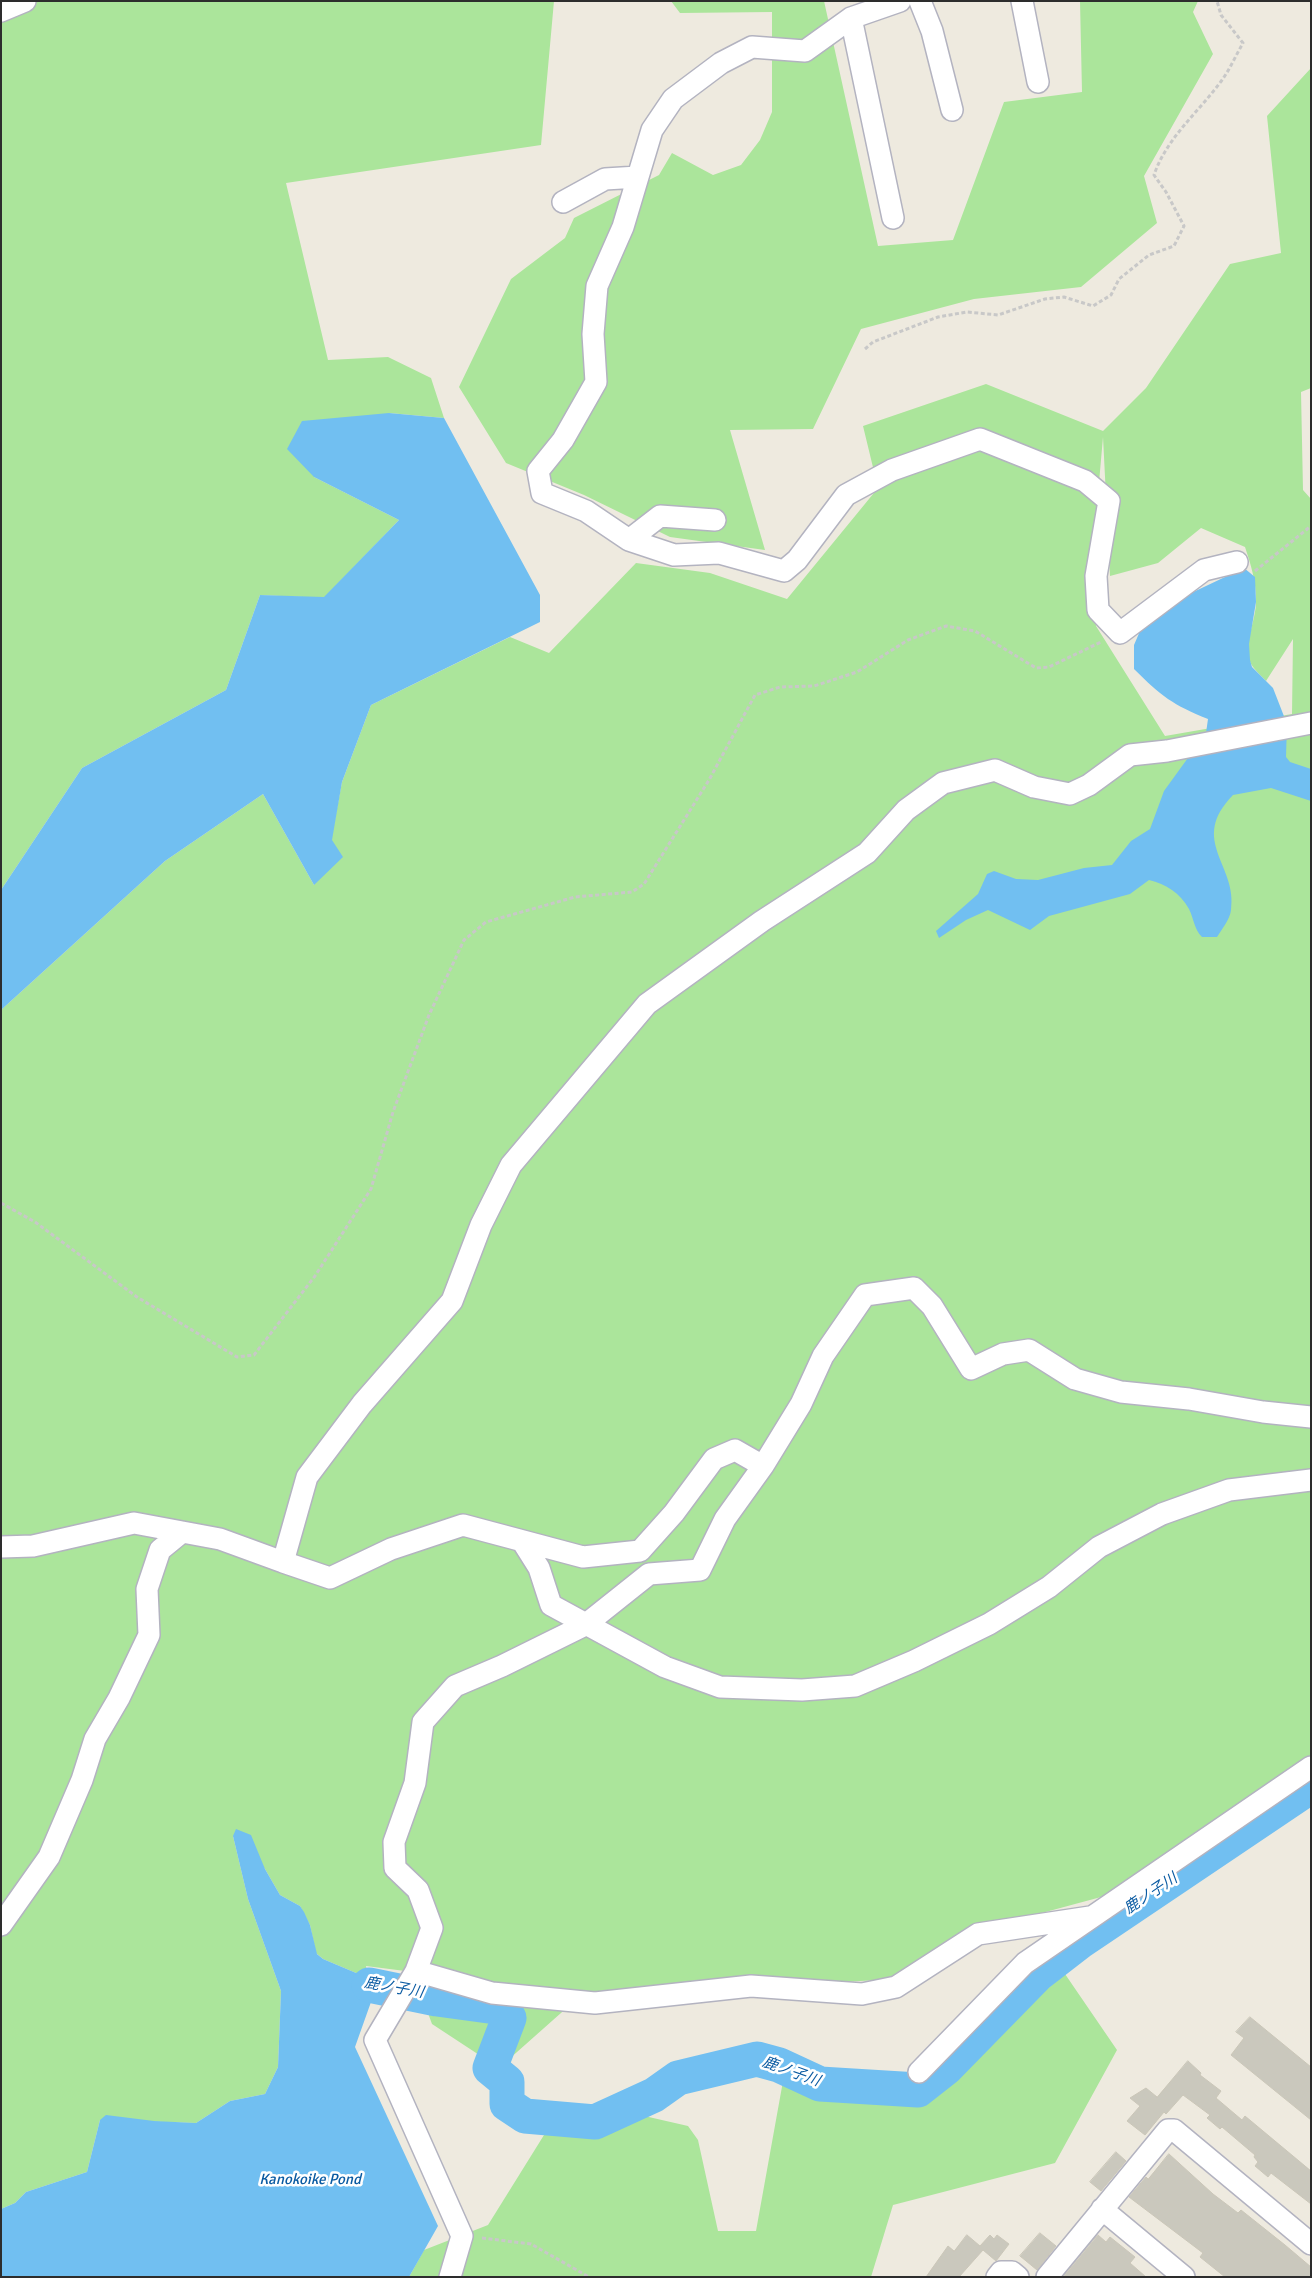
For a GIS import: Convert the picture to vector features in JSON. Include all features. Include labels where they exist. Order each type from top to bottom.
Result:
[{"type":"street","points":[[1,11],[25,1]]},
{"type":"street","points":[[900,1],[851,18],[805,51],[752,47],[721,63],[673,99],[652,130],[623,228],[597,286],[593,334],[596,382],[563,440],[538,471],[542,493],[586,511],[629,540],[674,555],[719,553],[784,571],[797,560],[846,495],[892,470],[980,440],[1085,482],[1109,501],[1096,576],[1098,610],[1120,633],[1204,570],[1236,562]]},
{"type":"street","points":[[920,1],[932,31],[952,110]]},
{"type":"street","points":[[1022,1],[1038,82]]},
{"type":"street","points":[[851,18],[892,218]]},
{"type":"street","points":[[563,202],[605,179],[638,177]]},
{"type":"street","points":[[629,540],[660,516],[714,520]]},
{"type":"street","points":[[283,1562],[307,1477],[362,1404],[452,1301],[481,1225],[511,1165],[647,1004],[762,920],[867,852],[906,810],[943,783],[995,770],[1034,787],[1070,794],[1089,785],[1130,755],[1167,751],[1311,723]]},
{"type":"street","points":[[450,2277],[462,2236],[375,2040],[416,1972],[432,1928],[418,1890],[395,1868],[394,1842],[415,1783],[423,1722],[456,1686],[586,1625],[649,1574],[700,1570],[725,1519],[763,1466],[801,1404],[823,1356],[866,1295],[914,1288],[932,1306],[971,1370],[1004,1354],[1029,1350],[1075,1379],[1121,1392],[1311,1417]]},
{"type":"street","points":[[1,1547],[33,1546],[134,1523],[220,1539],[330,1578],[391,1549],[463,1525],[583,1557],[640,1551],[674,1513],[714,1459],[735,1450],[763,1466]]},
{"type":"street","points":[[522,1541],[540,1568],[551,1605],[665,1667],[720,1687],[802,1690],[855,1686],[914,1661],[989,1624],[1049,1587],[1100,1547],[1162,1514],[1229,1490],[1311,1480]]},
{"type":"street","points":[[1,1925],[49,1857],[82,1780],[95,1739],[119,1698],[149,1635],[147,1589],[160,1550],[182,1532]]},
{"type":"street","points":[[919,2072],[1025,1962],[1311,1767]]},
{"type":"street","points":[[416,1972],[492,1993],[595,2003],[752,1986],[862,1994],[896,1987],[978,1934],[1090,1917]]},
{"type":"street","points":[[1047,2277],[1168,2130],[1174,2130],[1311,2244]]},
{"type":"street","points":[[1102,2210],[1184,2277]]},
{"type":"street","points":[[997,2277],[1001,2272],[1012,2272],[1018,2277]]},
{"type":"path","points":[[865,349],[873,342],[938,317],[967,312],[998,315],[1045,299],[1064,297],[1093,306],[1111,294],[1119,279],[1149,255],[1174,246],[1184,226],[1166,192],[1154,175],[1158,162],[1182,127],[1222,80],[1243,43],[1221,14],[1217,1]]},
{"type":"path","points":[[1236,562],[1254,572],[1311,526]]},
{"type":"path","points":[[1,1203],[35,1222],[137,1297],[237,1357],[254,1355],[315,1276],[371,1190],[393,1112],[429,1015],[464,940],[486,922],[575,898],[632,892],[644,884],[709,780],[755,695],[780,687],[814,686],[839,679],[857,672],[908,640],[946,626],[975,631],[1036,668],[1049,667],[1120,633]]},
{"type":"path","points":[[462,2236],[531,2244],[589,2277]]},
{"type":"green space","points":[[1,1],[554,1],[541,145],[286,183],[328,360],[388,357],[431,378],[444,418],[389,413],[314,477],[399,520],[324,598],[260,595],[226,690],[82,768],[1,890]]},
{"type":"green space","points":[[671,1],[824,1],[878,246],[953,240],[1004,102],[1082,92],[1080,1],[1198,1],[1193,12],[1213,54],[1144,176],[1157,223],[1081,287],[974,299],[861,329],[813,429],[730,430],[765,550],[670,537],[584,495],[506,463],[459,387],[511,279],[565,238],[574,218],[659,175],[672,153],[713,175],[741,165],[760,140],[772,112],[772,12],[680,13]]},
{"type":"green space","points":[[1311,68],[1311,388],[1301,392],[1303,490],[1311,499],[1311,1758],[1101,1897],[964,1934],[896,1979],[579,1997],[499,2068],[432,2024],[413,1972],[366,1966],[368,1978],[323,1959],[316,1953],[310,1925],[300,1906],[280,1895],[265,1869],[233,1836],[248,1899],[281,1991],[278,2067],[265,2094],[230,2101],[196,2123],[100,2120],[87,2172],[26,2192],[15,2203],[1,2209],[1,1010],[165,861],[263,794],[314,885],[331,840],[342,782],[371,705],[510,637],[549,653],[636,563],[710,573],[787,599],[878,488],[863,426],[986,384],[1103,431],[1146,388],[1230,264],[1281,253],[1267,116]],"holes":[[[1103,437],[1110,576],[1158,563],[1201,528],[1245,547],[1253,573],[1256,593],[1256,608],[1248,643],[1249,660],[1266,681],[1293,639],[1292,714],[1165,736],[1096,626],[1091,574]]]},
{"type":"green space","points":[[1065,1974],[1117,2050],[1055,2163],[893,2205],[871,2277],[409,2277],[424,2250],[488,2225],[549,2127],[640,2115],[688,2126],[698,2140],[718,2231],[756,2231],[785,2070],[932,2085]]},
{"type":"water","points":[[389,413],[444,418],[540,595],[540,622],[371,705],[342,782],[332,840],[343,857],[314,885],[263,794],[165,861],[1,1010],[1,890],[82,768],[226,690],[260,595],[324,597],[399,520],[314,477],[287,449],[302,421]]},
{"type":"water","points":[[1244,568],[1255,577],[1256,602],[1249,644],[1252,667],[1273,688],[1287,724],[1286,757],[1290,762],[1311,769],[1311,801],[1271,788],[1233,795],[1220,811],[1215,826],[1214,840],[1228,880],[1231,894],[1231,910],[1217,937],[1202,937],[1189,909],[1181,898],[1167,887],[1149,880],[1130,894],[1049,916],[1030,930],[988,910],[966,920],[939,938],[936,931],[978,894],[987,874],[994,871],[1016,879],[1038,880],[1084,868],[1112,865],[1131,841],[1150,829],[1164,791],[1206,733],[1208,719],[1168,699],[1134,669],[1134,645],[1140,631],[1187,595]]},
{"type":"water","name":"Kanokoike Pond","points":[[236,1829],[251,1835],[265,1869],[280,1895],[300,1906],[304,1912],[310,1925],[317,1954],[323,1959],[368,1978],[375,1980],[382,1975],[415,1988],[415,2005],[371,2002],[355,2047],[438,2226],[409,2277],[1,2277],[1,2209],[15,2203],[26,2192],[87,2172],[100,2120],[106,2115],[154,2121],[196,2123],[230,2101],[265,2094],[278,2067],[281,1991],[248,1899],[233,1836]]},
{"type":"building","points":[[1250,2017],[1311,2067],[1311,2120],[1231,2055],[1244,2038],[1236,2032]]},
{"type":"building","points":[[1188,2061],[1201,2073],[1200,2075],[1221,2091],[1216,2098],[1242,2120],[1245,2116],[1311,2171],[1311,2204],[1271,2173],[1268,2177],[1255,2166],[1258,2162],[1254,2157],[1255,2155],[1222,2127],[1220,2129],[1207,2118],[1210,2115],[1183,2095],[1166,2114],[1164,2112],[1145,2135],[1127,2121],[1140,2106],[1130,2098],[1146,2088],[1157,2097]]},
{"type":"building","points":[[1116,2152],[1126,2161],[1101,2191],[1090,2182]]},
{"type":"building","points":[[1169,2154],[1213,2194],[1238,2213],[1241,2210],[1311,2267],[1311,2277],[1225,2277],[1200,2257],[1203,2253],[1129,2197],[1146,2177],[1148,2179]]},
{"type":"building","points":[[1040,2233],[1056,2246],[1037,2270],[1020,2256]]},
{"type":"building","points":[[967,2235],[980,2246],[990,2235],[994,2239],[997,2235],[1009,2244],[996,2261],[983,2250],[959,2277],[926,2277],[948,2246],[954,2251]]},
{"type":"building","points":[[1098,2235],[1106,2242],[1110,2237],[1135,2257],[1130,2263],[1146,2277],[1063,2277]]},
{"type":"waterway","name":"鹿ノ子川","points":[[369,1985],[437,1999],[503,2008],[509,2018],[490,2068],[507,2082],[507,2104],[525,2116],[595,2122],[654,2095],[678,2078],[757,2059],[779,2065],[820,2084],[918,2090],[946,2068],[1037,1975],[1081,1941],[1311,1786]]}]
